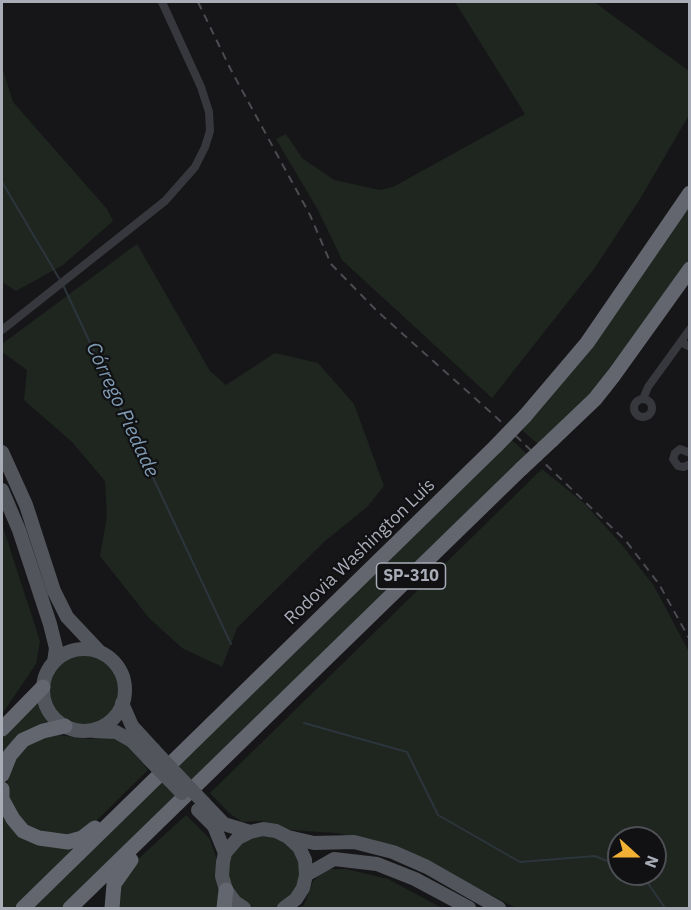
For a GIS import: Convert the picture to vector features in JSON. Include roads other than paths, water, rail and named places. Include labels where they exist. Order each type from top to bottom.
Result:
[{"type":"highway","name":"Rodovia Washington Luís","points":[[22,909],[525,416],[587,343],[690,193]]},
{"type":"highway","name":"SP-310","points":[[70,909],[595,399],[690,269]]},
{"type":"highway","points":[[2,729],[43,687]]},
{"type":"highway","points":[[2,775],[10,755],[23,740],[43,730],[64,726]]},
{"type":"highway","points":[[2,789],[2,799],[23,831],[54,843],[68,842],[90,833],[175,760]]},
{"type":"highway","points":[[112,909],[114,884],[122,870],[199,783]]},
{"type":"highway","points":[[224,909],[226,890]]},
{"type":"main road","points":[[2,452],[26,505],[54,591],[67,617],[99,651],[110,658],[123,679],[122,704],[132,726],[151,754],[200,805],[224,824],[250,832],[276,831],[288,837],[314,843],[354,842],[393,852],[427,867],[499,909]]},
{"type":"main road","points":[[2,490],[19,531],[50,624],[56,648],[54,662]]},
{"type":"main road","points":[[99,651],[80,649],[70,651],[54,662],[44,678],[43,687],[49,712],[64,726],[79,731],[116,732],[151,754]]},
{"type":"main road","points":[[89,730],[113,719],[122,704]]},
{"type":"main road","points":[[200,805],[214,826],[225,853],[222,876],[226,890],[244,909]]},
{"type":"main road","points":[[225,853],[238,838],[250,832]]},
{"type":"main road","points":[[284,909],[296,899],[303,888],[306,874],[305,860],[299,847],[288,837]]},
{"type":"main road","points":[[306,874],[334,859],[377,864],[415,879],[469,909]]},
{"type":"street","points":[[2,330],[165,201],[195,167],[205,147],[210,131],[209,112],[201,87],[162,2]]},
{"type":"street","points":[[644,399],[646,389],[690,329]]},
{"type":"street","points":[[681,342],[690,347]]},
{"type":"street","points":[[690,453],[680,449],[675,453],[673,459],[678,466],[684,467],[690,464]]},
{"type":"waterway","name":"Córrego Piedade","points":[[2,182],[60,280]]},
{"type":"waterway","name":"Córrego Piedade","points":[[63,285],[231,644]]},
{"type":"waterway","name":"Córrego Piedade","points":[[304,723],[407,752],[438,815],[520,862],[595,856],[607,861]]},
{"type":"waterway","name":"Córrego Piedade","points":[[650,886],[665,908]]},
{"type":"railway","points":[[198,2],[231,70],[310,215],[331,264],[377,311],[496,417],[626,541],[659,584],[690,640]]}]
